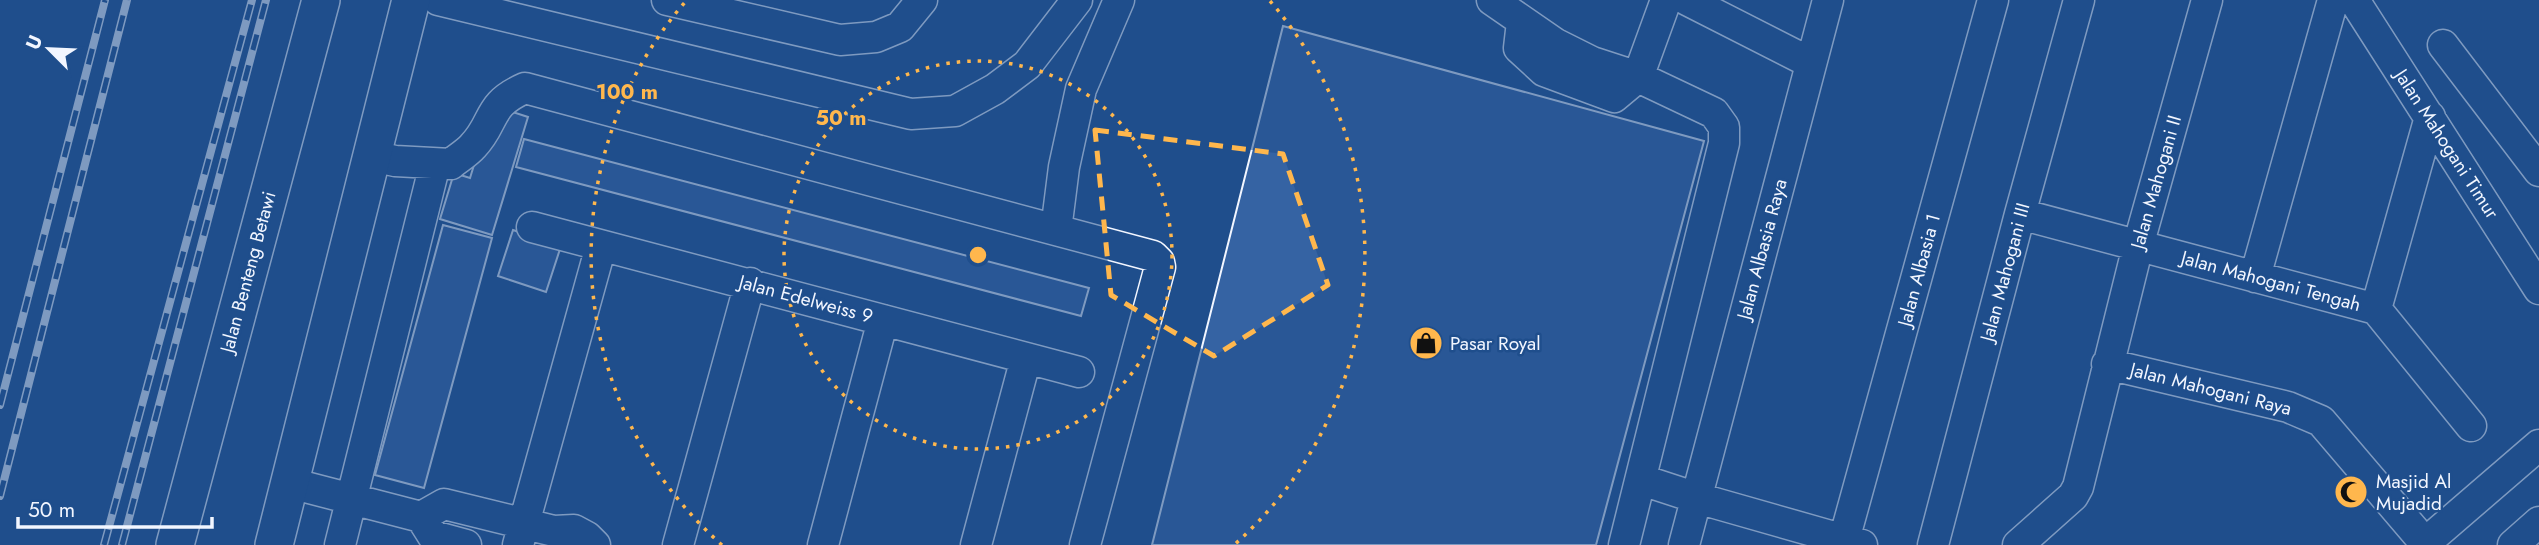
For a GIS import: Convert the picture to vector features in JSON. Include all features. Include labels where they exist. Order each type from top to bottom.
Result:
[{"type":"main road","name":"Jalan Benteng Betawi","points":[[175,545],[321,0]]},
{"type":"main road","points":[[274,545],[411,0]]},
{"type":"street","points":[[438,0],[911,114],[956,111],[995,89],[1027,65],[1077,0]]},
{"type":"street","points":[[667,0],[840,40],[876,37],[900,27],[922,0]]},
{"type":"street","points":[[1056,230],[1063,167],[1081,89],[1119,0]]},
{"type":"street","points":[[1492,0],[1522,22],[1519,48],[1544,71],[1615,97],[1638,77],[1666,0]]},
{"type":"street","points":[[1687,0],[1811,63]]},
{"type":"street","name":"Jalan Albasia Raya","points":[[1684,545],[1828,0]]},
{"type":"street","name":"Jalan Albasia 1","points":[[1853,542],[1993,0]]},
{"type":"street","name":"Jalan Mahogani III","points":[[1933,545],[2079,0]]},
{"type":"street","name":"Jalan Mahogani II","points":[[2107,364],[2207,0]]},
{"type":"street","points":[[2255,277],[2333,0]]},
{"type":"street","name":"Jalan Mahogani Timur","points":[[2354,0],[2539,289]]},
{"type":"street","points":[[2443,45],[2539,171]]},
{"type":"street","points":[[1624,545],[1724,143],[1724,127],[1714,113],[1638,77]]},
{"type":"street","points":[[372,156],[395,161],[451,164],[474,145],[500,103],[507,96],[525,88],[1153,256],[1160,267],[1085,545]]},
{"type":"street","points":[[2376,309],[2430,117]]},
{"type":"street","points":[[340,545],[435,164]]},
{"type":"street","name":"Jalan Mahogani Tengah","points":[[2020,214],[2376,309],[2471,426]]},
{"type":"street","name":"Jalan Edelweiss 9","points":[[532,227],[1079,372]]},
{"type":"street","points":[[521,534],[601,246]]},
{"type":"street","points":[[678,545],[750,284]]},
{"type":"street","points":[[822,545],[883,320]]},
{"type":"street","points":[[975,545],[1026,358]]},
{"type":"street","name":"Jalan Mahogani Raya","points":[[2018,545],[2073,496],[2078,487],[2107,364],[2288,407],[2322,421],[2424,544]]},
{"type":"street","points":[[2424,544],[2539,445]]},
{"type":"street","points":[[1642,480],[1853,542]]},
{"type":"street","points":[[290,483],[421,517],[433,536],[466,545]]},
{"type":"street","points":[[421,517],[444,504],[521,534],[574,530],[595,545]]},
{"type":"street","points":[[2513,545],[2539,523]]},
{"type":"highlighted area","points":[[1095,130],[1283,154],[1328,285],[1214,356],[1111,295]]},
{"type":"building","name":"Pasar Royal","points":[[1283,26],[1704,141],[1596,545],[1152,545]]},
{"type":"building","points":[[500,108],[528,117],[492,235],[440,219],[454,173],[470,178],[485,129]]},
{"type":"building","points":[[524,139],[1089,288],[1081,316],[516,167]]},
{"type":"building","points":[[443,225],[492,238],[424,488],[375,475]]},
{"type":"building","points":[[513,230],[561,246],[546,292],[498,276]]},
{"type":"railway","points":[[0,405],[105,0]]},
{"type":"railway","points":[[0,496],[127,0]]},
{"type":"railway","points":[[104,545],[252,0]]},
{"type":"railway","points":[[122,545],[266,0]]},
{"type":"place","name":"Pasar Royal","points":[[1426,343]]},
{"type":"place","name":"Masjid Al Mujadid","points":[[2351,492]]}]
